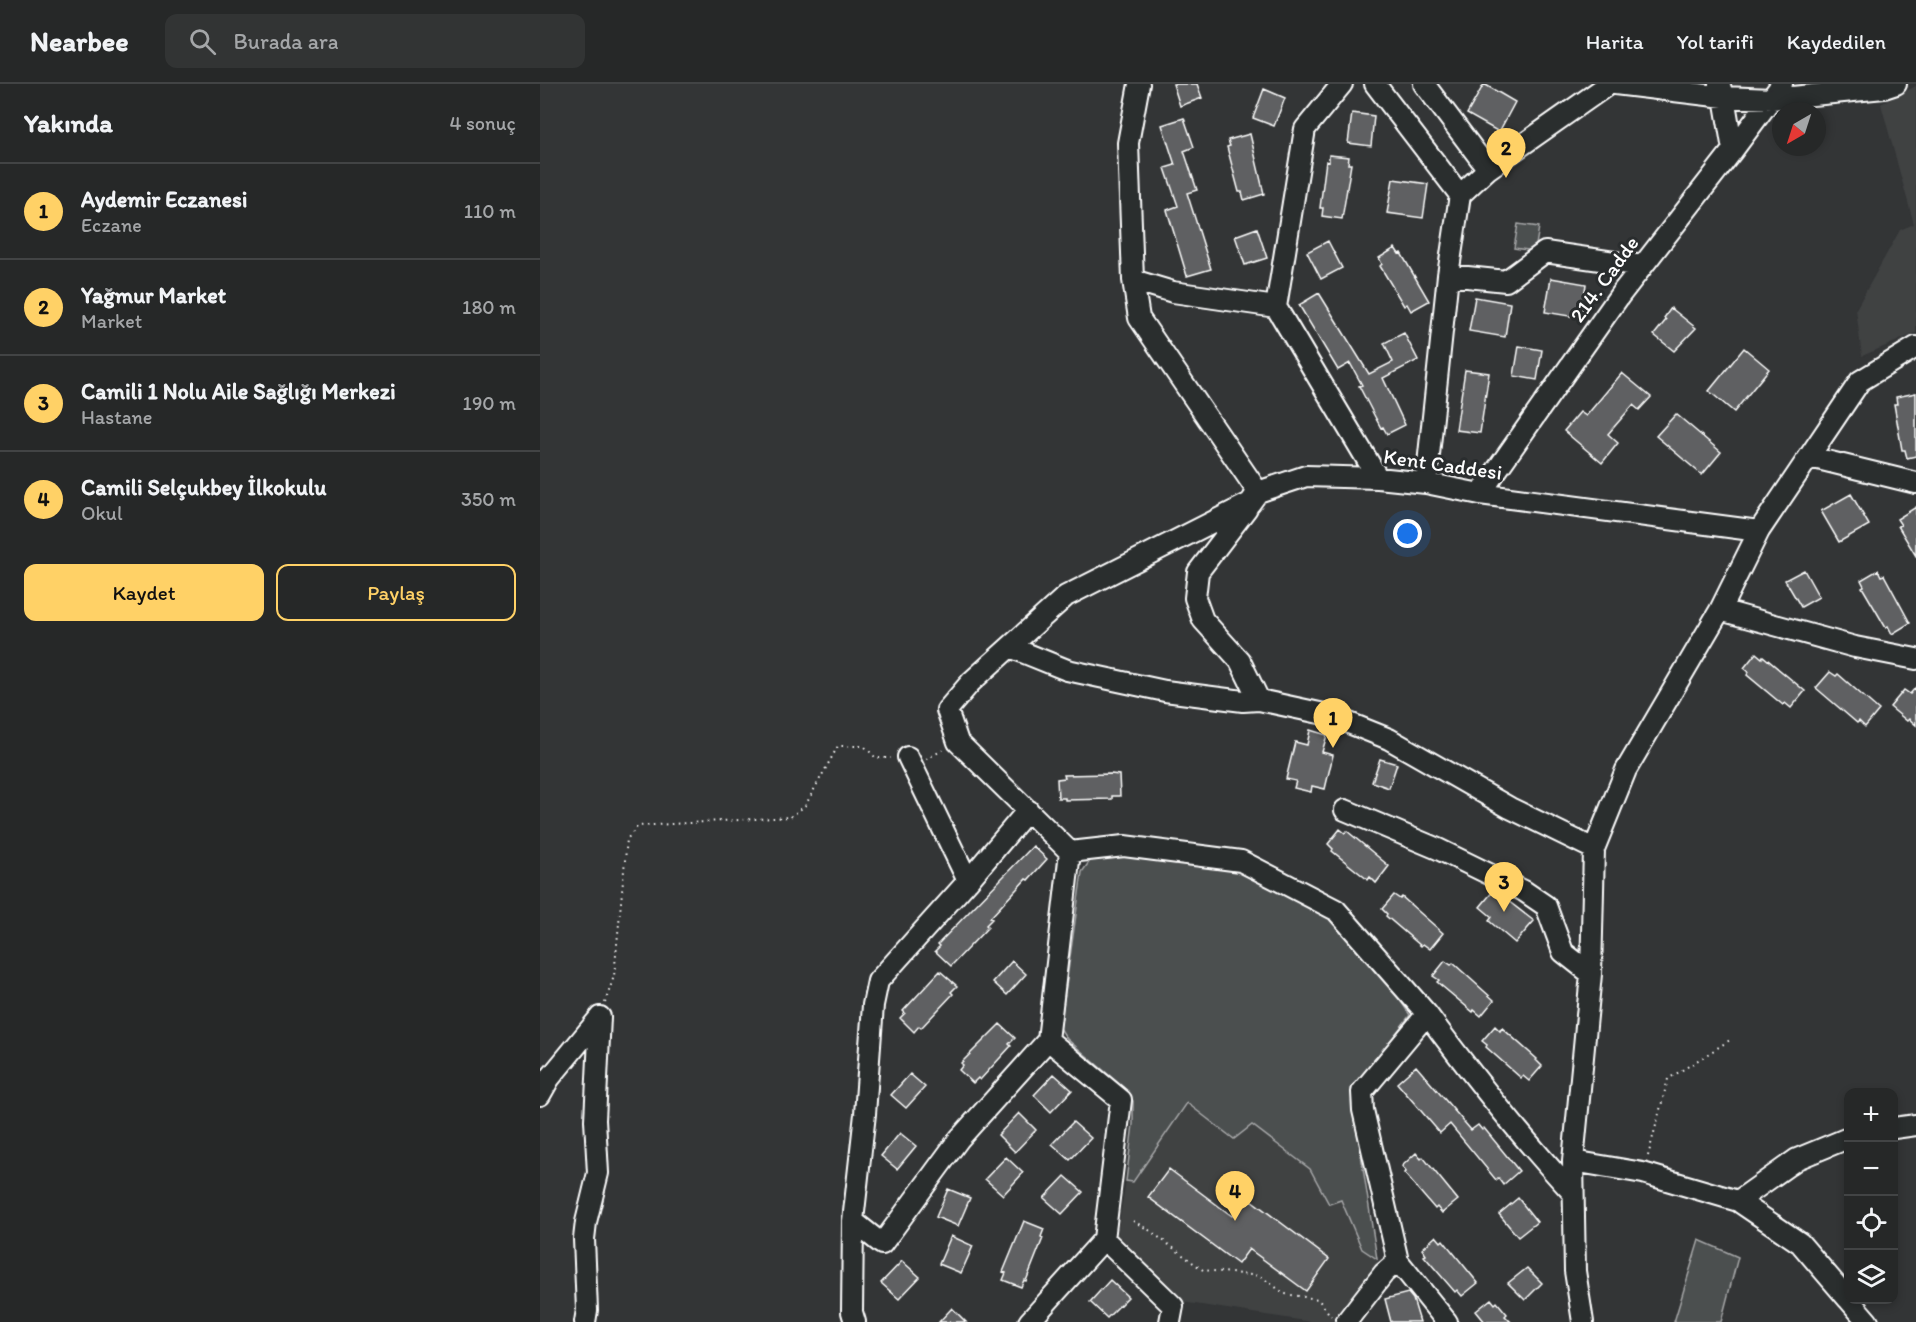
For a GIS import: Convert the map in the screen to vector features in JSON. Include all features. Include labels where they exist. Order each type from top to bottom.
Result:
[{"type":"street","points":[[1139,84],[1128,143],[1133,280],[1139,318],[1254,498],[1198,572],[1195,598],[1203,620],[1240,661],[1259,700]]},
{"type":"street","points":[[1342,84],[1305,129],[1276,307],[1378,477]]},
{"type":"street","points":[[1375,84],[1460,195]]},
{"type":"street","points":[[1424,84],[1488,170]]},
{"type":"street","points":[[1426,483],[1448,275],[1460,195],[1488,170],[1609,84]]},
{"type":"street","points":[[1615,84],[1777,92],[1887,85]]},
{"type":"street","points":[[1721,91],[1733,150]]},
{"type":"street","name":"214. Cadde","points":[[1480,494],[1642,266],[1777,92]]},
{"type":"street","points":[[1448,275],[1506,281],[1545,252],[1642,266]]},
{"type":"street","points":[[1133,280],[1173,292],[1276,307]]},
{"type":"street","points":[[1583,1322],[1575,1270],[1572,1191],[1591,974],[1594,849],[1626,771],[1720,610],[1758,531],[1860,381],[1916,347]]},
{"type":"street","points":[[1810,457],[1916,483]]},
{"type":"street","name":"Kent Caddesi","points":[[958,742],[947,710],[971,682],[1066,596],[1254,498],[1306,476],[1378,477],[1426,483],[1480,494],[1758,531]]},
{"type":"street","points":[[1720,610],[1855,647],[1916,659]]},
{"type":"street","points":[[1010,647],[1067,670],[1165,691],[1243,701],[1259,700],[1329,715],[1389,739],[1510,808],[1594,849]]},
{"type":"street","points":[[958,742],[1070,852]]},
{"type":"street","points":[[908,757],[968,881]]},
{"type":"street","points":[[855,1322],[852,1312],[853,1221],[866,1114],[873,1005],[878,981],[1028,810]]},
{"type":"street","points":[[1345,810],[1438,849],[1524,891],[1546,906],[1563,952],[1591,974]]},
{"type":"street","points":[[1070,852],[1124,846],[1241,861],[1336,910],[1426,1014],[1470,1073],[1542,1159],[1572,1191]]},
{"type":"street","points":[[853,1221],[882,1244],[959,1139],[1048,1040],[1070,852]]},
{"type":"street","points":[[1426,1014],[1362,1092],[1363,1110],[1398,1262],[1448,1322]]},
{"type":"street","points":[[540,1095],[549,1079],[600,1017]]},
{"type":"street","points":[[585,1322],[587,1310],[584,1239],[598,1173],[595,1120],[600,1017]]},
{"type":"street","points":[[1029,1322],[1104,1239],[1121,1100],[1048,1040]]},
{"type":"street","points":[[1898,1127],[1916,1125]]},
{"type":"street","points":[[1738,1201],[1797,1159],[1844,1140]]},
{"type":"street","points":[[1573,1161],[1643,1173],[1738,1201],[1800,1243],[1844,1293]]},
{"type":"street","points":[[1104,1239],[1173,1306],[1170,1322]]},
{"type":"street","points":[[1340,1320],[1384,1273],[1398,1262]]},
{"type":"street","points":[[1853,1304],[1868,1322]]},
{"type":"path","points":[[600,1017],[615,976],[627,839],[638,826],[790,817],[805,806],[838,746],[864,746],[876,758],[927,759],[958,742]]},
{"type":"path","points":[[1643,1173],[1668,1079],[1730,1040]]},
{"type":"path","points":[[1133,1221],[1149,1230],[1203,1270],[1260,1276],[1285,1294],[1318,1299],[1340,1320]]},
{"type":"shaded area","points":[[1916,86],[1916,333],[1862,356],[1856,309],[1900,230],[1914,224],[1881,104]]},
{"type":"shaded area","points":[[1518,224],[1539,227],[1535,251],[1514,248]]},
{"type":"shaded area","points":[[1117,855],[1242,871],[1310,904],[1330,919],[1365,954],[1410,1015],[1360,1081],[1352,1096],[1377,1259],[1362,1249],[1341,1200],[1329,1204],[1310,1169],[1252,1125],[1234,1139],[1187,1103],[1133,1182],[1126,1181],[1133,1124],[1133,1101],[1123,1087],[1067,1039],[1060,1028],[1082,872],[1092,858]]},
{"type":"shaded area","points":[[1187,1103],[1234,1139],[1252,1125],[1310,1169],[1329,1204],[1341,1199],[1362,1249],[1377,1259],[1378,1265],[1352,1295],[1334,1322],[1312,1322],[1182,1302],[1116,1239],[1126,1181],[1133,1182]]},
{"type":"shaded area","points":[[1699,1240],[1738,1257],[1721,1322],[1674,1322]]},
{"type":"building","points":[[1173,84],[1197,84],[1202,98],[1180,106]]},
{"type":"building","points":[[1484,84],[1515,102],[1499,132],[1467,114]]},
{"type":"building","points":[[1264,89],[1285,98],[1274,126],[1253,118]]},
{"type":"building","points":[[1352,113],[1374,116],[1371,146],[1348,143]]},
{"type":"building","points":[[1184,118],[1194,147],[1184,151],[1197,190],[1187,193],[1211,269],[1187,276],[1167,210],[1178,206],[1165,168],[1175,165],[1162,125]]},
{"type":"building","points":[[1250,134],[1264,194],[1244,200],[1242,192],[1239,192],[1227,147],[1230,146],[1228,140]]},
{"type":"building","points":[[1329,155],[1349,157],[1348,164],[1351,164],[1342,219],[1322,216],[1323,208],[1320,208],[1326,161],[1329,162]]},
{"type":"building","points":[[1393,179],[1428,184],[1423,218],[1387,213]]},
{"type":"building","points":[[1257,228],[1267,258],[1245,265],[1235,236]]},
{"type":"building","points":[[1328,241],[1342,268],[1321,279],[1307,252]]},
{"type":"building","points":[[1395,248],[1399,254],[1401,253],[1429,301],[1411,311],[1407,304],[1404,306],[1380,266],[1382,264],[1379,258]]},
{"type":"building","points":[[1551,278],[1586,284],[1581,318],[1545,312]]},
{"type":"building","points":[[1319,293],[1369,374],[1393,362],[1384,343],[1404,333],[1418,360],[1383,378],[1405,425],[1387,434],[1374,415],[1350,363],[1338,370],[1299,305]]},
{"type":"building","points":[[1475,297],[1510,303],[1505,337],[1469,331]]},
{"type":"building","points":[[1671,308],[1696,328],[1674,351],[1654,335],[1666,320],[1664,318]]},
{"type":"building","points":[[1519,346],[1542,350],[1537,380],[1514,376]]},
{"type":"building","points":[[1744,348],[1769,369],[1734,412],[1709,391]]},
{"type":"building","points":[[1465,370],[1489,373],[1480,433],[1456,430]]},
{"type":"building","points":[[1622,373],[1651,397],[1639,410],[1633,405],[1608,434],[1618,443],[1602,463],[1564,431],[1580,412],[1586,416]]},
{"type":"building","points":[[1916,393],[1916,456],[1907,458],[1905,450],[1902,450],[1894,404],[1897,404],[1896,397]]},
{"type":"building","points":[[1676,414],[1721,452],[1702,475],[1656,436]]},
{"type":"building","points":[[1851,494],[1869,525],[1839,542],[1821,511]]},
{"type":"building","points":[[1916,507],[1916,556],[1898,526],[1901,525],[1897,519]]},
{"type":"building","points":[[1804,570],[1819,597],[1801,607],[1785,580]]},
{"type":"building","points":[[1878,570],[1881,576],[1884,575],[1910,623],[1892,634],[1888,626],[1886,628],[1862,587],[1864,586],[1861,580]]},
{"type":"building","points":[[1756,653],[1762,658],[1763,656],[1805,691],[1791,708],[1785,703],[1783,705],[1747,675],[1749,672],[1744,668]]},
{"type":"building","points":[[1830,672],[1836,676],[1838,674],[1879,710],[1865,727],[1859,721],[1857,723],[1816,688]]},
{"type":"building","points":[[1916,687],[1916,725],[1909,719],[1907,721],[1890,707],[1904,690],[1910,694]]},
{"type":"building","points":[[1310,730],[1327,735],[1322,752],[1333,755],[1325,789],[1312,786],[1311,792],[1294,788],[1296,781],[1286,779],[1295,742],[1307,745]]},
{"type":"building","points":[[1380,759],[1397,764],[1389,788],[1372,782]]},
{"type":"building","points":[[1064,775],[1119,775],[1120,796],[1112,796],[1112,799],[1065,800],[1065,798],[1058,798],[1057,779],[1065,778]]},
{"type":"building","points":[[1340,829],[1345,833],[1347,831],[1389,866],[1376,883],[1370,877],[1368,880],[1332,851],[1333,849],[1328,844]]},
{"type":"building","points":[[1033,846],[1047,859],[990,918],[992,919],[986,925],[988,927],[951,966],[935,951],[940,946],[938,944]]},
{"type":"building","points":[[1494,890],[1534,921],[1515,943],[1489,921],[1492,917],[1480,907]]},
{"type":"building","points":[[1394,895],[1400,899],[1402,897],[1443,933],[1430,949],[1423,944],[1421,946],[1386,916],[1387,914],[1382,909]]},
{"type":"building","points":[[1012,961],[1026,974],[1007,995],[993,982]]},
{"type":"building","points":[[1445,961],[1451,965],[1453,963],[1494,1000],[1481,1016],[1437,982],[1439,980],[1433,976]]},
{"type":"building","points":[[940,971],[957,986],[951,992],[953,994],[921,1028],[919,1026],[914,1032],[900,1018],[905,1013],[903,1011]]},
{"type":"building","points":[[1000,1024],[1015,1038],[1009,1044],[1011,1046],[980,1080],[978,1078],[973,1083],[959,1070],[963,1065],[961,1063]]},
{"type":"building","points":[[1495,1026],[1500,1031],[1502,1028],[1542,1066],[1529,1081],[1523,1076],[1521,1078],[1482,1041]]},
{"type":"building","points":[[1416,1066],[1471,1130],[1478,1125],[1482,1130],[1484,1128],[1519,1171],[1503,1185],[1498,1178],[1496,1180],[1450,1124],[1440,1133],[1397,1083]]},
{"type":"building","points":[[910,1074],[925,1087],[906,1108],[891,1095]]},
{"type":"building","points":[[1054,1074],[1072,1090],[1051,1112],[1034,1095]]},
{"type":"building","points":[[1019,1113],[1036,1130],[1015,1152],[998,1135]]},
{"type":"building","points":[[1073,1122],[1091,1138],[1070,1160],[1052,1144]]},
{"type":"building","points":[[900,1133],[916,1146],[897,1169],[881,1156]]},
{"type":"building","points":[[1416,1153],[1421,1159],[1423,1157],[1458,1200],[1442,1213],[1437,1207],[1435,1209],[1404,1173],[1406,1172],[1402,1166]]},
{"type":"building","points":[[1006,1157],[1023,1173],[1003,1195],[985,1179]]},
{"type":"building","points":[[1169,1169],[1232,1216],[1247,1197],[1329,1259],[1306,1291],[1249,1249],[1238,1264],[1148,1197]]},
{"type":"building","points":[[1065,1176],[1083,1192],[1062,1214],[1044,1198]]},
{"type":"building","points":[[948,1189],[970,1198],[958,1226],[936,1217]]},
{"type":"building","points":[[1518,1198],[1537,1222],[1518,1237],[1499,1214]]},
{"type":"building","points":[[1024,1221],[1044,1229],[1041,1237],[1043,1238],[1026,1281],[1024,1280],[1021,1287],[1003,1280],[1006,1273],[1003,1272]]},
{"type":"building","points":[[951,1236],[973,1246],[961,1273],[939,1264]]},
{"type":"building","points":[[1436,1236],[1441,1242],[1443,1240],[1478,1283],[1462,1296],[1457,1290],[1455,1292],[1424,1256],[1426,1255],[1422,1249]]},
{"type":"building","points":[[902,1261],[920,1277],[899,1299],[881,1283]]},
{"type":"building","points":[[1527,1268],[1542,1283],[1525,1300],[1508,1283]]},
{"type":"building","points":[[1110,1280],[1128,1297],[1107,1318],[1090,1302]]},
{"type":"building","points":[[1408,1293],[1413,1299],[1420,1322],[1391,1322],[1385,1299]]},
{"type":"building","points":[[1491,1299],[1495,1304],[1497,1302],[1511,1322],[1485,1322],[1476,1311]]},
{"type":"building","points":[[952,1308],[966,1322],[939,1322]]},
{"type":"place","name":"Yağmur Market","points":[[1506,178]]},
{"type":"place","name":"Aydemir Eczanesi","points":[[1333,748]]},
{"type":"place","name":"Camili 1 Nolu Aile Sağlığı Merkezi","points":[[1504,912]]},
{"type":"place","name":"Camili Selçukbey İlkokulu","points":[[1235,1221]]}]
